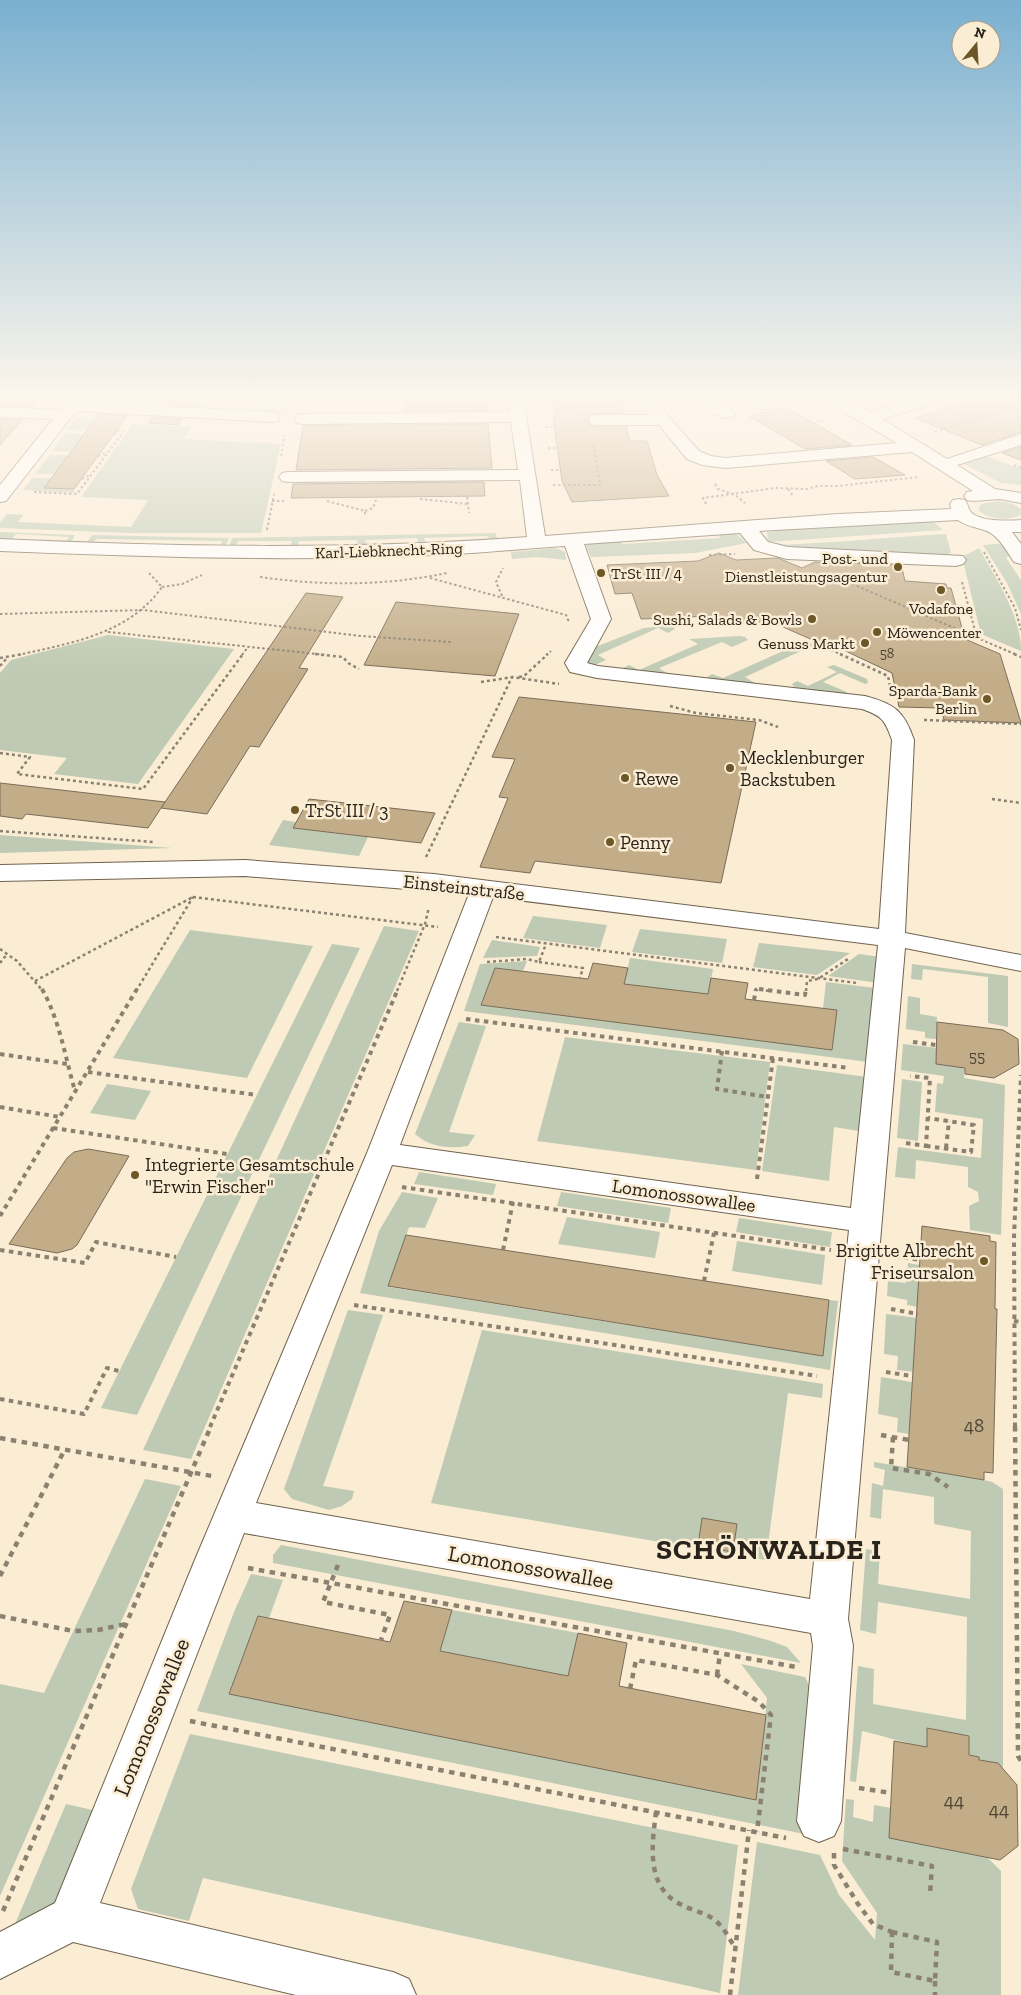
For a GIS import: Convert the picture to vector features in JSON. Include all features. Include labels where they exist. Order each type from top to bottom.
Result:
[{"type":"street","points":[[529,490],[534,531],[538,543]]},
{"type":"street","points":[[959,490],[964,505],[975,522],[994,526],[1021,526]]},
{"type":"street","points":[[987,490],[992,494],[1021,498]]},
{"type":"street","points":[[964,505],[992,494]]},
{"type":"street","name":"Karl-Liebknecht-Ring","points":[[0,544],[113,550],[313,552],[455,548],[838,520],[964,505]]},
{"type":"street","points":[[994,526],[1007,537],[1021,558]]},
{"type":"street","points":[[745,527],[760,546],[786,553],[956,560]]},
{"type":"street","points":[[572,540],[601,619],[576,663],[578,666],[597,672],[865,703],[886,710],[896,719],[903,740],[892,939],[880,1072],[866,1376],[828,1619],[833,1646],[808,1830]]},
{"type":"street","name":"Einsteinstraße","points":[[0,873],[245,868],[429,871],[484,888],[926,943],[1021,963]]},
{"type":"street","name":"Lomonossowallee","points":[[71,1919],[213,1562],[382,1153],[472,948],[484,888]]},
{"type":"street","name":"Einsteinstraße","points":[[926,943],[1021,944]]},
{"type":"street","name":"Lomonossowallee","points":[[382,1153],[753,1205],[873,1244]]},
{"type":"street","name":"Lomonossowallee","points":[[240,1499],[350,1536],[828,1619]]},
{"type":"street","points":[[0,1956],[71,1919],[393,1995]]},
{"type":"path","points":[[2,494],[77,494],[80,490]]},
{"type":"path","points":[[723,490],[735,495],[748,506]]},
{"type":"path","points":[[706,504],[703,498],[763,490]]},
{"type":"path","points":[[789,490],[793,496]]},
{"type":"path","points":[[468,499],[469,513]]},
{"type":"path","points":[[326,501],[365,511],[373,508],[376,500]]},
{"type":"path","points":[[420,500],[468,504]]},
{"type":"path","points":[[980,547],[1003,583],[1021,630]]},
{"type":"path","points":[[707,554],[711,556]]},
{"type":"path","points":[[956,560],[977,638]]},
{"type":"path","points":[[502,597],[495,588],[495,579],[507,565]]},
{"type":"path","points":[[146,569],[162,587]]},
{"type":"path","points":[[162,587],[182,584],[205,574]]},
{"type":"path","points":[[429,578],[566,615],[570,626]]},
{"type":"path","points":[[840,579],[1021,657]]},
{"type":"path","points":[[0,658],[7,658],[108,632],[154,602],[162,587]]},
{"type":"path","points":[[0,614],[143,610],[361,636],[451,642]]},
{"type":"path","points":[[108,632],[343,657],[348,663],[359,669]]},
{"type":"path","points":[[481,682],[524,676],[556,645]]},
{"type":"path","points":[[819,648],[824,645]]},
{"type":"path","points":[[0,754],[30,757],[18,774],[143,789],[248,647]]},
{"type":"path","points":[[0,666],[7,658]]},
{"type":"path","points":[[0,1918],[425,924],[429,871],[512,677]]},
{"type":"path","points":[[696,713],[759,720],[778,727]]},
{"type":"path","points":[[962,721],[962,723],[1021,724]]},
{"type":"path","points":[[992,799],[1021,803]]},
{"type":"path","points":[[0,1216],[194,897]]},
{"type":"path","points":[[35,981],[194,897],[425,924],[472,948],[539,962],[583,968],[580,978]]},
{"type":"path","points":[[472,948],[546,944],[888,987]]},
{"type":"path","points":[[539,962],[546,944]]},
{"type":"path","points":[[0,949],[18,961],[43,990],[57,1019],[75,1092]]},
{"type":"path","points":[[0,963],[7,954]]},
{"type":"path","points":[[754,1000],[756,989],[805,995],[807,982],[818,979]]},
{"type":"path","points":[[458,1018],[930,1078],[926,1146]]},
{"type":"path","points":[[722,1052],[717,1089],[768,1097]]},
{"type":"path","points":[[0,1054],[67,1064]]},
{"type":"path","points":[[753,1205],[773,1058]]},
{"type":"path","points":[[88,1072],[257,1095]]},
{"type":"path","points":[[1020,1757],[1014,1237],[1021,1078]]},
{"type":"path","points":[[0,1107],[60,1117]]},
{"type":"path","points":[[902,1142],[971,1152],[974,1125],[928,1118]]},
{"type":"path","points":[[946,1148],[948,1121]]},
{"type":"path","points":[[53,1128],[227,1154]]},
{"type":"path","points":[[394,1186],[714,1233],[873,1244],[921,1260]]},
{"type":"path","points":[[503,1250],[513,1204]]},
{"type":"path","points":[[704,1281],[714,1233]]},
{"type":"path","points":[[0,1250],[85,1263],[96,1242],[176,1257]]},
{"type":"path","points":[[348,1304],[866,1376],[912,1376]]},
{"type":"path","points":[[884,1308],[918,1314]]},
{"type":"path","points":[[1014,1321],[1021,1322]]},
{"type":"path","points":[[0,1399],[84,1414],[106,1368],[119,1371]]},
{"type":"path","points":[[1015,1388],[1021,1388]]},
{"type":"path","points":[[876,1435],[909,1440]]},
{"type":"path","points":[[893,1437],[891,1468],[930,1474],[948,1487]]},
{"type":"path","points":[[0,1438],[190,1472],[240,1499]]},
{"type":"path","points":[[0,1576],[65,1449]]},
{"type":"path","points":[[350,1536],[323,1602],[390,1614],[381,1640]]},
{"type":"path","points":[[213,1562],[830,1674]]},
{"type":"path","points":[[0,1616],[73,1631],[98,1630],[126,1624]]},
{"type":"path","points":[[717,1674],[720,1654]]},
{"type":"path","points":[[630,1689],[636,1660],[717,1674],[760,1702],[771,1715],[757,1832]]},
{"type":"path","points":[[190,1721],[757,1832],[808,1830]]},
{"type":"path","points":[[857,1787],[891,1793]]},
{"type":"path","points":[[656,1812],[652,1850],[653,1869],[658,1882],[677,1903],[715,1920],[735,1947]]},
{"type":"path","points":[[730,1995],[749,1830]]},
{"type":"path","points":[[930,1894],[932,1866],[835,1847],[834,1865],[873,1924],[892,1932],[937,1942],[935,1995]]},
{"type":"path","points":[[892,1932],[891,1972],[935,1981]]},
{"type":"green space","points":[[25,490],[74,490],[74,493]]},
{"type":"green space","points":[[86,490],[271,490],[261,533],[129,533],[0,528],[0,523],[7,514],[23,515],[18,522],[131,527],[148,500],[81,497]]},
{"type":"green space","points":[[999,501],[1013,504],[1021,509],[1020,515],[1004,519],[997,518],[986,515],[978,509],[981,504]]},
{"type":"green space","points":[[929,518],[943,530],[768,542],[767,532],[870,521]]},
{"type":"green space","points":[[0,532],[75,535],[70,544],[65,543],[69,537],[16,534],[11,541],[0,540]]},
{"type":"green space","points":[[496,533],[498,543],[490,542],[488,536],[424,538],[426,544],[419,545],[417,538],[366,540],[365,546],[358,547],[357,540],[299,541],[297,548],[290,547],[292,541],[238,541],[236,547],[229,547],[232,538]]},
{"type":"green space","points":[[718,533],[735,533],[747,543],[695,553],[591,557],[586,547],[587,544],[598,541],[620,539],[622,544],[720,538]]},
{"type":"green space","points":[[946,534],[951,553],[943,556],[791,550],[777,545],[819,543]]},
{"type":"green space","points":[[92,535],[229,538],[225,547],[221,547],[222,541],[96,539],[93,544],[86,544]]},
{"type":"green space","points":[[1006,543],[1012,554],[1006,558],[1021,580],[1021,614],[1007,583],[983,545]]},
{"type":"green space","points":[[556,548],[565,552],[566,560],[538,557],[512,559],[511,552]]},
{"type":"green space","points":[[979,548],[1012,611],[1017,624],[1021,651],[981,634],[962,557]]},
{"type":"green space","points":[[674,625],[675,629],[668,633],[658,628],[598,655],[606,660],[595,665],[587,665],[584,661],[590,649],[644,628]]},
{"type":"green space","points":[[108,635],[234,649],[138,784],[54,774],[67,758],[0,750],[0,673],[11,660]]},
{"type":"green space","points":[[740,636],[748,640],[732,647],[722,642],[659,668],[668,674],[662,676],[639,676],[623,668],[629,665],[639,670],[698,644],[689,639]]},
{"type":"green space","points":[[805,641],[814,645],[745,677],[755,683],[716,681],[707,677],[712,674],[723,678]]},
{"type":"green space","points":[[834,665],[867,679],[868,683],[865,684],[840,673],[823,682],[847,692],[846,694],[800,689],[792,684],[797,681],[808,686],[837,672],[827,667]]},
{"type":"green space","points":[[283,820],[296,822],[293,828],[368,837],[359,856],[269,845]]},
{"type":"green space","points":[[0,835],[172,848],[0,853]]},
{"type":"green space","points":[[533,916],[607,925],[600,948],[523,938]]},
{"type":"green space","points":[[384,926],[419,931],[191,1459],[143,1450]]},
{"type":"green space","points":[[640,929],[727,939],[722,963],[632,952]]},
{"type":"green space","points":[[190,930],[313,946],[247,1078],[113,1058]]},
{"type":"green space","points":[[492,940],[540,947],[537,956],[483,958]]},
{"type":"green space","points":[[759,943],[850,953],[817,975],[753,967]]},
{"type":"green space","points":[[332,944],[360,948],[137,1415],[101,1408]]},
{"type":"green space","points":[[859,954],[881,957],[879,983],[828,976]]},
{"type":"green space","points":[[630,958],[713,969],[708,995],[624,984]]},
{"type":"green space","points":[[527,961],[523,971],[495,968],[481,1004],[832,1050],[837,1010],[823,1008],[826,982],[875,988],[869,1062],[464,1011],[480,964]]},
{"type":"green space","points":[[912,964],[1008,976],[1008,1027],[988,1023],[988,977],[923,969],[922,980],[911,979]]},
{"type":"green space","points":[[908,996],[920,998],[920,1014],[937,1017],[936,1039],[925,1038],[925,1032],[906,1029]]},
{"type":"green space","points":[[459,1022],[486,1026],[449,1132],[475,1135],[468,1146],[446,1147],[427,1142],[415,1134]]},
{"type":"green space","points":[[565,1037],[770,1062],[756,1170],[537,1141]]},
{"type":"green space","points":[[903,1044],[937,1048],[965,1068],[964,1078],[1005,1085],[1001,1235],[970,1230],[969,1206],[979,1201],[978,1192],[968,1187],[968,1167],[916,1160],[915,1179],[895,1177],[898,1147],[981,1158],[983,1119],[935,1112],[937,1083],[943,1084],[944,1076],[901,1070]]},
{"type":"green space","points":[[777,1065],[867,1077],[865,1132],[834,1127],[829,1181],[762,1171]]},
{"type":"green space","points":[[902,1079],[922,1082],[918,1141],[897,1138]]},
{"type":"green space","points":[[107,1084],[151,1091],[135,1120],[90,1113]]},
{"type":"green space","points":[[419,1172],[496,1184],[493,1195],[414,1184]]},
{"type":"green space","points":[[402,1192],[438,1198],[425,1228],[409,1227],[389,1287],[823,1356],[829,1300],[838,1301],[830,1370],[360,1293],[379,1231]]},
{"type":"green space","points":[[561,1192],[671,1208],[668,1223],[557,1206]]},
{"type":"green space","points":[[567,1217],[660,1232],[655,1258],[558,1244]]},
{"type":"green space","points":[[739,1218],[832,1232],[830,1247],[736,1232]]},
{"type":"green space","points":[[737,1241],[825,1255],[822,1285],[732,1271]]},
{"type":"green space","points":[[908,1263],[920,1265],[918,1307],[907,1305],[907,1300],[887,1296],[888,1281],[906,1283]]},
{"type":"green space","points":[[348,1310],[383,1315],[323,1486],[354,1491],[352,1499],[342,1506],[329,1510],[292,1499],[284,1489]]},
{"type":"green space","points":[[886,1314],[918,1318],[915,1372],[897,1370],[898,1356],[884,1354]]},
{"type":"green space","points":[[482,1330],[823,1384],[822,1398],[788,1393],[766,1560],[431,1503]]},
{"type":"green space","points":[[881,1377],[912,1382],[909,1434],[897,1432],[898,1418],[878,1414]]},
{"type":"green space","points":[[874,1462],[984,1480],[992,1482],[1003,1489],[1003,1769],[979,1760],[979,1757],[969,1755],[969,1736],[928,1728],[927,1747],[862,1731],[856,1782],[850,1781],[858,1666],[874,1669],[873,1704],[966,1720],[967,1617],[878,1602],[876,1634],[860,1630],[866,1549],[880,1551],[878,1584],[970,1599],[971,1531],[934,1524],[934,1497],[883,1489],[881,1519],[870,1517],[872,1483],[883,1486],[885,1470],[874,1467]]},
{"type":"green space","points":[[145,1479],[181,1486],[0,1896],[0,1684],[44,1693]]},
{"type":"green space","points":[[281,1545],[734,1631],[787,1647],[801,1663],[273,1563],[273,1555]]},
{"type":"green space","points":[[251,1574],[283,1580],[269,1618],[258,1616],[229,1694],[756,1799],[767,1698],[741,1664],[805,1677],[820,1707],[809,1835],[197,1711],[234,1612]]},
{"type":"green space","points":[[452,1610],[578,1633],[568,1676],[440,1651]]},
{"type":"green space","points":[[190,1734],[738,1845],[720,1993],[203,1878],[189,1921],[138,1909],[131,1889]]},
{"type":"green space","points":[[846,1799],[854,1800],[853,1817],[873,1822],[874,1805],[891,1808],[890,1838],[987,1857],[1001,1871],[1001,1995],[738,1995],[757,1842],[820,1855],[839,1895],[875,1940],[877,1913],[842,1861]]},
{"type":"green space","points":[[66,1804],[97,1811],[67,1886],[49,1910],[10,1936]]},
{"type":"building","points":[[292,490],[485,490],[485,496],[291,498]]},
{"type":"building","points":[[566,490],[666,490],[669,496],[572,502]]},
{"type":"building","name":"Möwencenter","points":[[719,553],[736,560],[778,558],[802,568],[815,562],[898,565],[899,568],[902,568],[905,581],[946,584],[947,588],[951,588],[965,639],[1000,654],[1021,723],[944,720],[941,708],[899,707],[892,673],[835,646],[831,648],[767,620],[761,622],[717,624],[713,616],[641,619],[632,593],[615,594],[607,565],[698,561]]},
{"type":"building","points":[[306,593],[343,597],[299,668],[308,669],[259,747],[250,746],[207,814],[161,808]]},
{"type":"building","points":[[396,602],[519,614],[495,676],[364,665]]},
{"type":"building","name":"Rewe","points":[[519,697],[756,722],[721,883],[535,861],[530,873],[480,867],[508,798],[499,797],[515,759],[492,757]]},
{"type":"building","points":[[0,783],[165,802],[148,828],[26,814],[22,819],[0,816]]},
{"type":"building","points":[[309,799],[435,813],[421,843],[293,828]]},
{"type":"building","points":[[593,963],[628,968],[624,984],[708,994],[711,978],[748,983],[745,999],[837,1010],[832,1050],[481,1005],[495,968],[588,979]]},
{"type":"building","points":[[937,1022],[1003,1030],[1018,1039],[1019,1064],[994,1078],[965,1074],[965,1068],[936,1064]]},
{"type":"building","points":[[88,1149],[129,1156],[77,1245],[72,1249],[57,1253],[9,1244],[67,1158],[74,1152]]},
{"type":"building","points":[[922,1226],[990,1236],[990,1241],[996,1242],[995,1309],[997,1309],[993,1473],[984,1472],[984,1480],[907,1467]]},
{"type":"building","points":[[406,1235],[829,1300],[823,1356],[388,1286]]},
{"type":"building","points":[[702,1518],[737,1524],[733,1552],[698,1546]]},
{"type":"building","points":[[404,1601],[452,1610],[440,1651],[568,1676],[578,1633],[627,1643],[619,1686],[766,1715],[756,1800],[229,1694],[258,1616],[390,1642]]},
{"type":"building","points":[[927,1728],[969,1736],[969,1755],[979,1757],[979,1760],[998,1763],[1017,1785],[1018,1846],[1000,1860],[889,1838],[894,1741],[927,1747]]},
{"type":"place","name":"Post- und Dienstleistungsagentur","points":[[898,567]]},
{"type":"place","name":"TrSt III / 4","points":[[601,573]]},
{"type":"place","name":"Vodafone","points":[[941,590]]},
{"type":"place","name":"Sushi, Salads & Bowls","points":[[812,619]]},
{"type":"place","name":"Möwencenter","points":[[877,632]]},
{"type":"place","name":"Genuss Markt","points":[[865,643]]},
{"type":"place","name":"Sparda-Bank Berlin","points":[[987,699]]},
{"type":"place","name":"Mecklenburger Backstuben","points":[[730,768]]},
{"type":"place","name":"Rewe","points":[[625,778]]},
{"type":"place","name":"TrSt III / 3","points":[[295,810]]},
{"type":"place","name":"Penny","points":[[610,842]]},
{"type":"place","name":"Integrierte Gesamtschule \"Erwin Fischer\"","points":[[135,1175]]},
{"type":"place","name":"Brigitte Albrecht Friseursalon","points":[[984,1261]]},
{"type":"district","name":"SCHÖNWALDE I","points":[[769,1549]]}]
